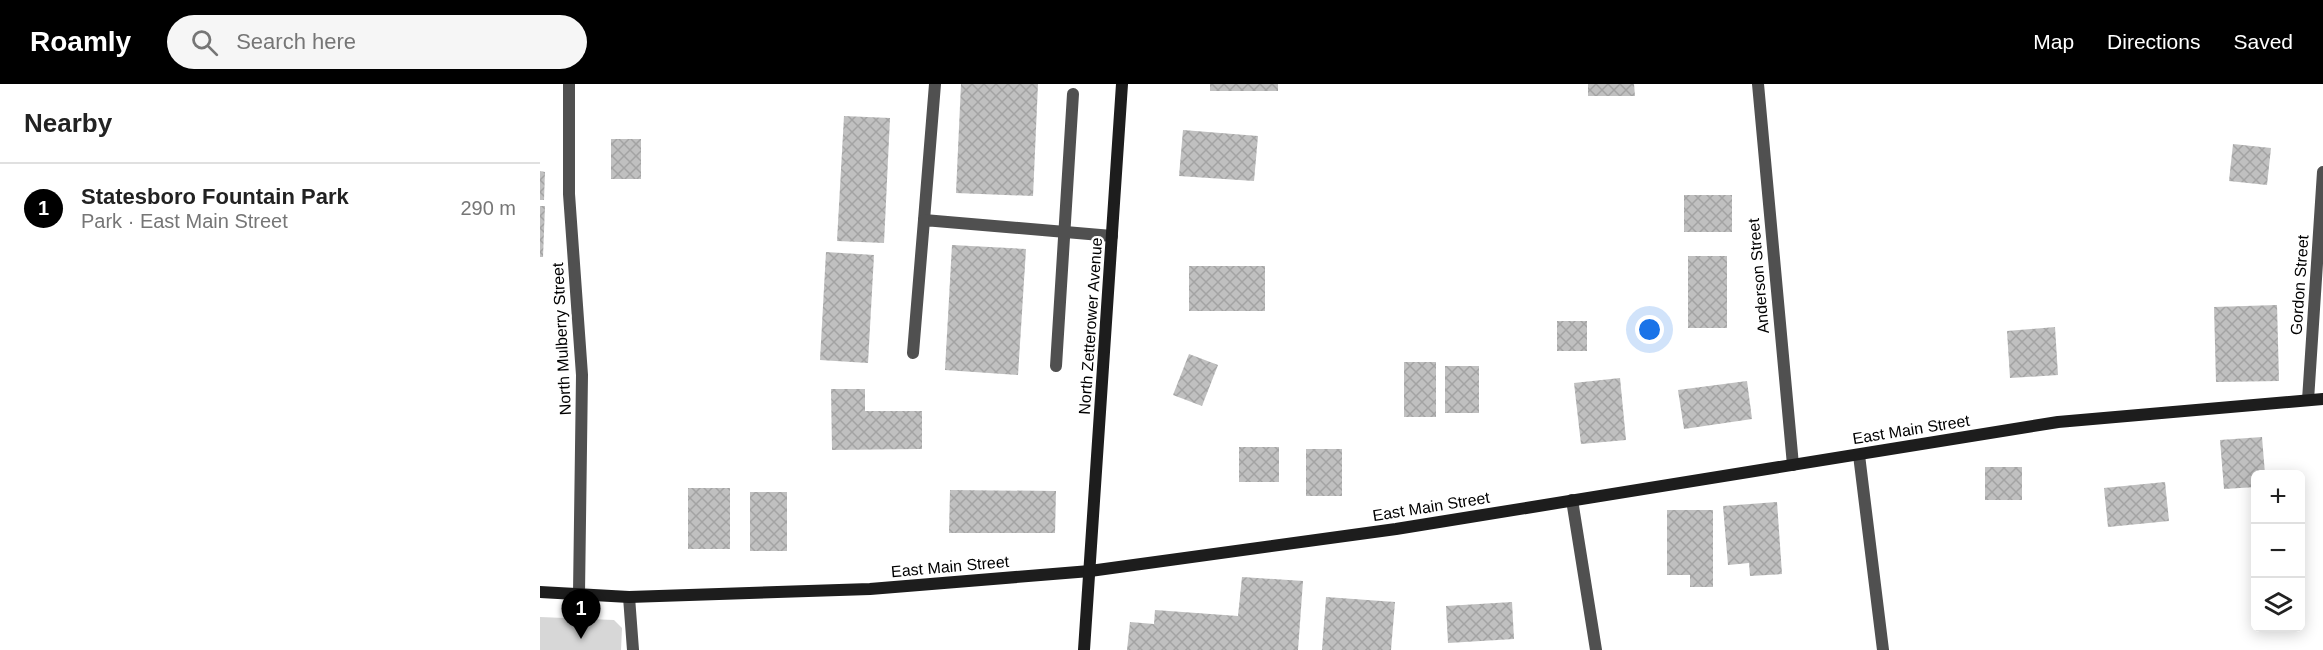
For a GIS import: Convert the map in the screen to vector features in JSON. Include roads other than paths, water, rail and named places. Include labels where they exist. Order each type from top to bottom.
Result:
[{"type":"main road","name":"North Zetterower Avenue","points":[[1084,650],[1122,84]]},
{"type":"main road","name":"East Main Street","points":[[540,592],[629,597],[870,589],[1090,571],[1396,529],[2058,422],[2323,399]]},
{"type":"street","name":"North Mulberry Street","points":[[569,84],[569,194],[582,375],[579,593]]},
{"type":"street","points":[[914,353],[935,84]]},
{"type":"street","name":"Anderson Street","points":[[1758,84],[1793,465]]},
{"type":"street","points":[[1056,366],[1073,94]]},
{"type":"street","name":"Gordon Street","points":[[2308,400],[2323,172]]},
{"type":"street","points":[[924,220],[1112,236]]},
{"type":"street","points":[[1859,455],[1883,650]]},
{"type":"street","points":[[1572,500],[1596,650]]},
{"type":"street","points":[[629,597],[633,650]]},
{"type":"place","name":"Statesboro Fountain Park","points":[[581,639]]}]
